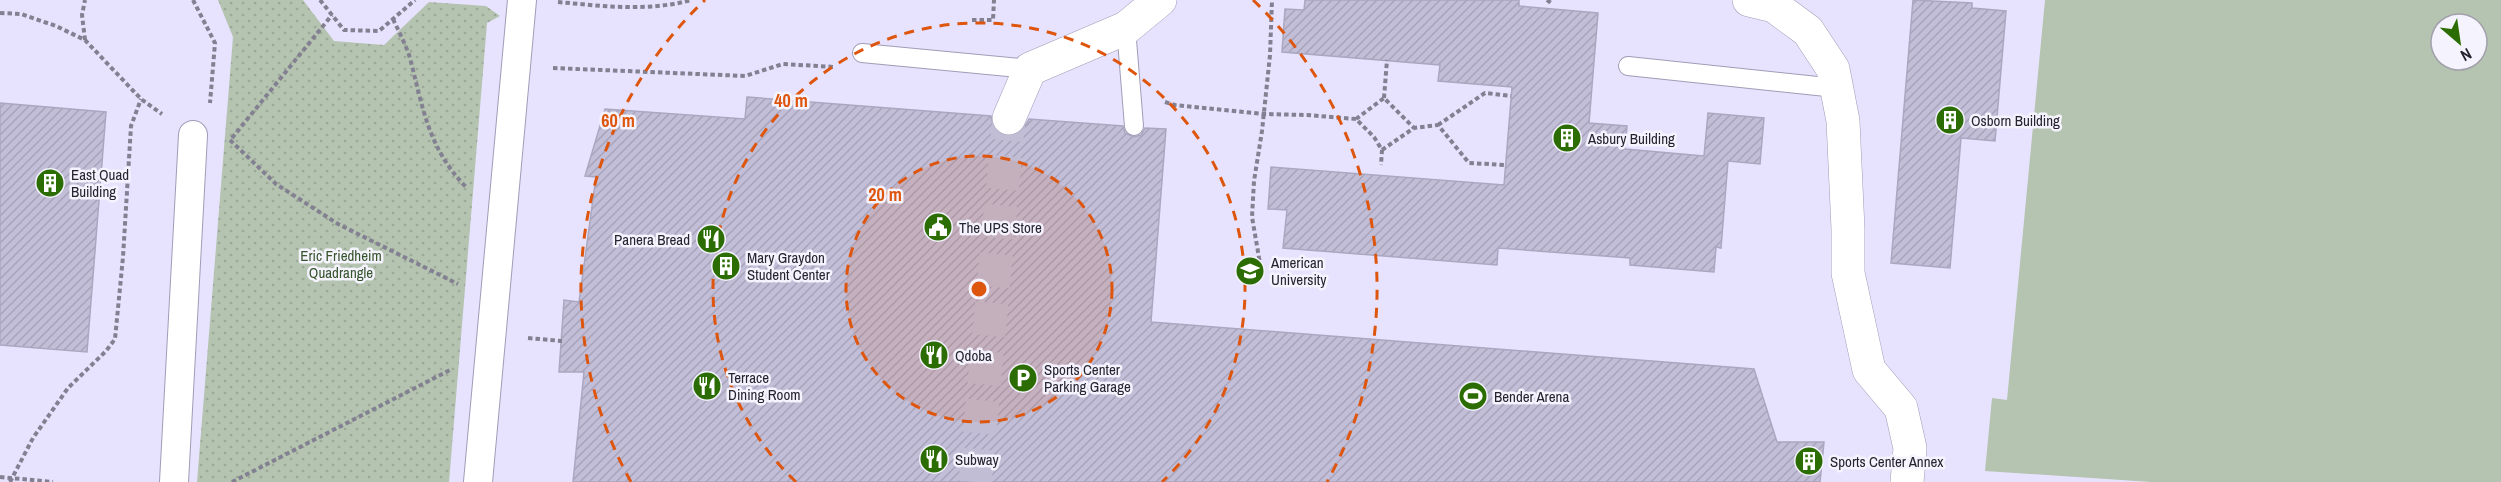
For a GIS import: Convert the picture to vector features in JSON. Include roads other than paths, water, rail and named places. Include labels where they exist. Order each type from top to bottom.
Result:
[{"type":"street","points":[[1009,118],[1030,69],[1126,28],[1160,0]]},
{"type":"street","points":[[1749,0],[1774,6],[1808,31],[1833,69],[1843,121],[1848,273],[1869,370],[1901,408],[1910,448],[1908,482]]},
{"type":"street","points":[[478,482],[516,66],[536,1]]},
{"type":"street","points":[[174,482],[200,132]]},
{"type":"lane","points":[[1126,28],[1134,126]]},
{"type":"lane","points":[[862,53],[1030,69]]},
{"type":"lane","points":[[1628,66],[1836,88]]},
{"type":"tunnel","points":[[975,482],[1009,118]]},
{"type":"place","name":"Osborn Building","points":[[1950,120]]},
{"type":"place","name":"Asbury Building","points":[[1567,138]]},
{"type":"place","name":"East Quad Building","points":[[50,183]]},
{"type":"place","name":"The UPS Store","points":[[938,227]]},
{"type":"place","name":"Panera Bread","points":[[711,239]]},
{"type":"place","name":"Mary Graydon Student Center","points":[[726,266]]},
{"type":"place","name":"American University","points":[[1250,271]]},
{"type":"place","name":"Qdoba","points":[[934,355]]},
{"type":"place","name":"Sports Center Parking Garage","points":[[1023,378]]},
{"type":"place","name":"Terrace Dining Room","points":[[707,386]]},
{"type":"place","name":"Bender Arena","points":[[1473,396]]},
{"type":"place","name":"Subway","points":[[934,459]]},
{"type":"place","name":"Sports Center Annex","points":[[1809,461]]},
{"type":"park label","name":"Eric Friedheim Quadrangle","points":[[341,264]]}]
